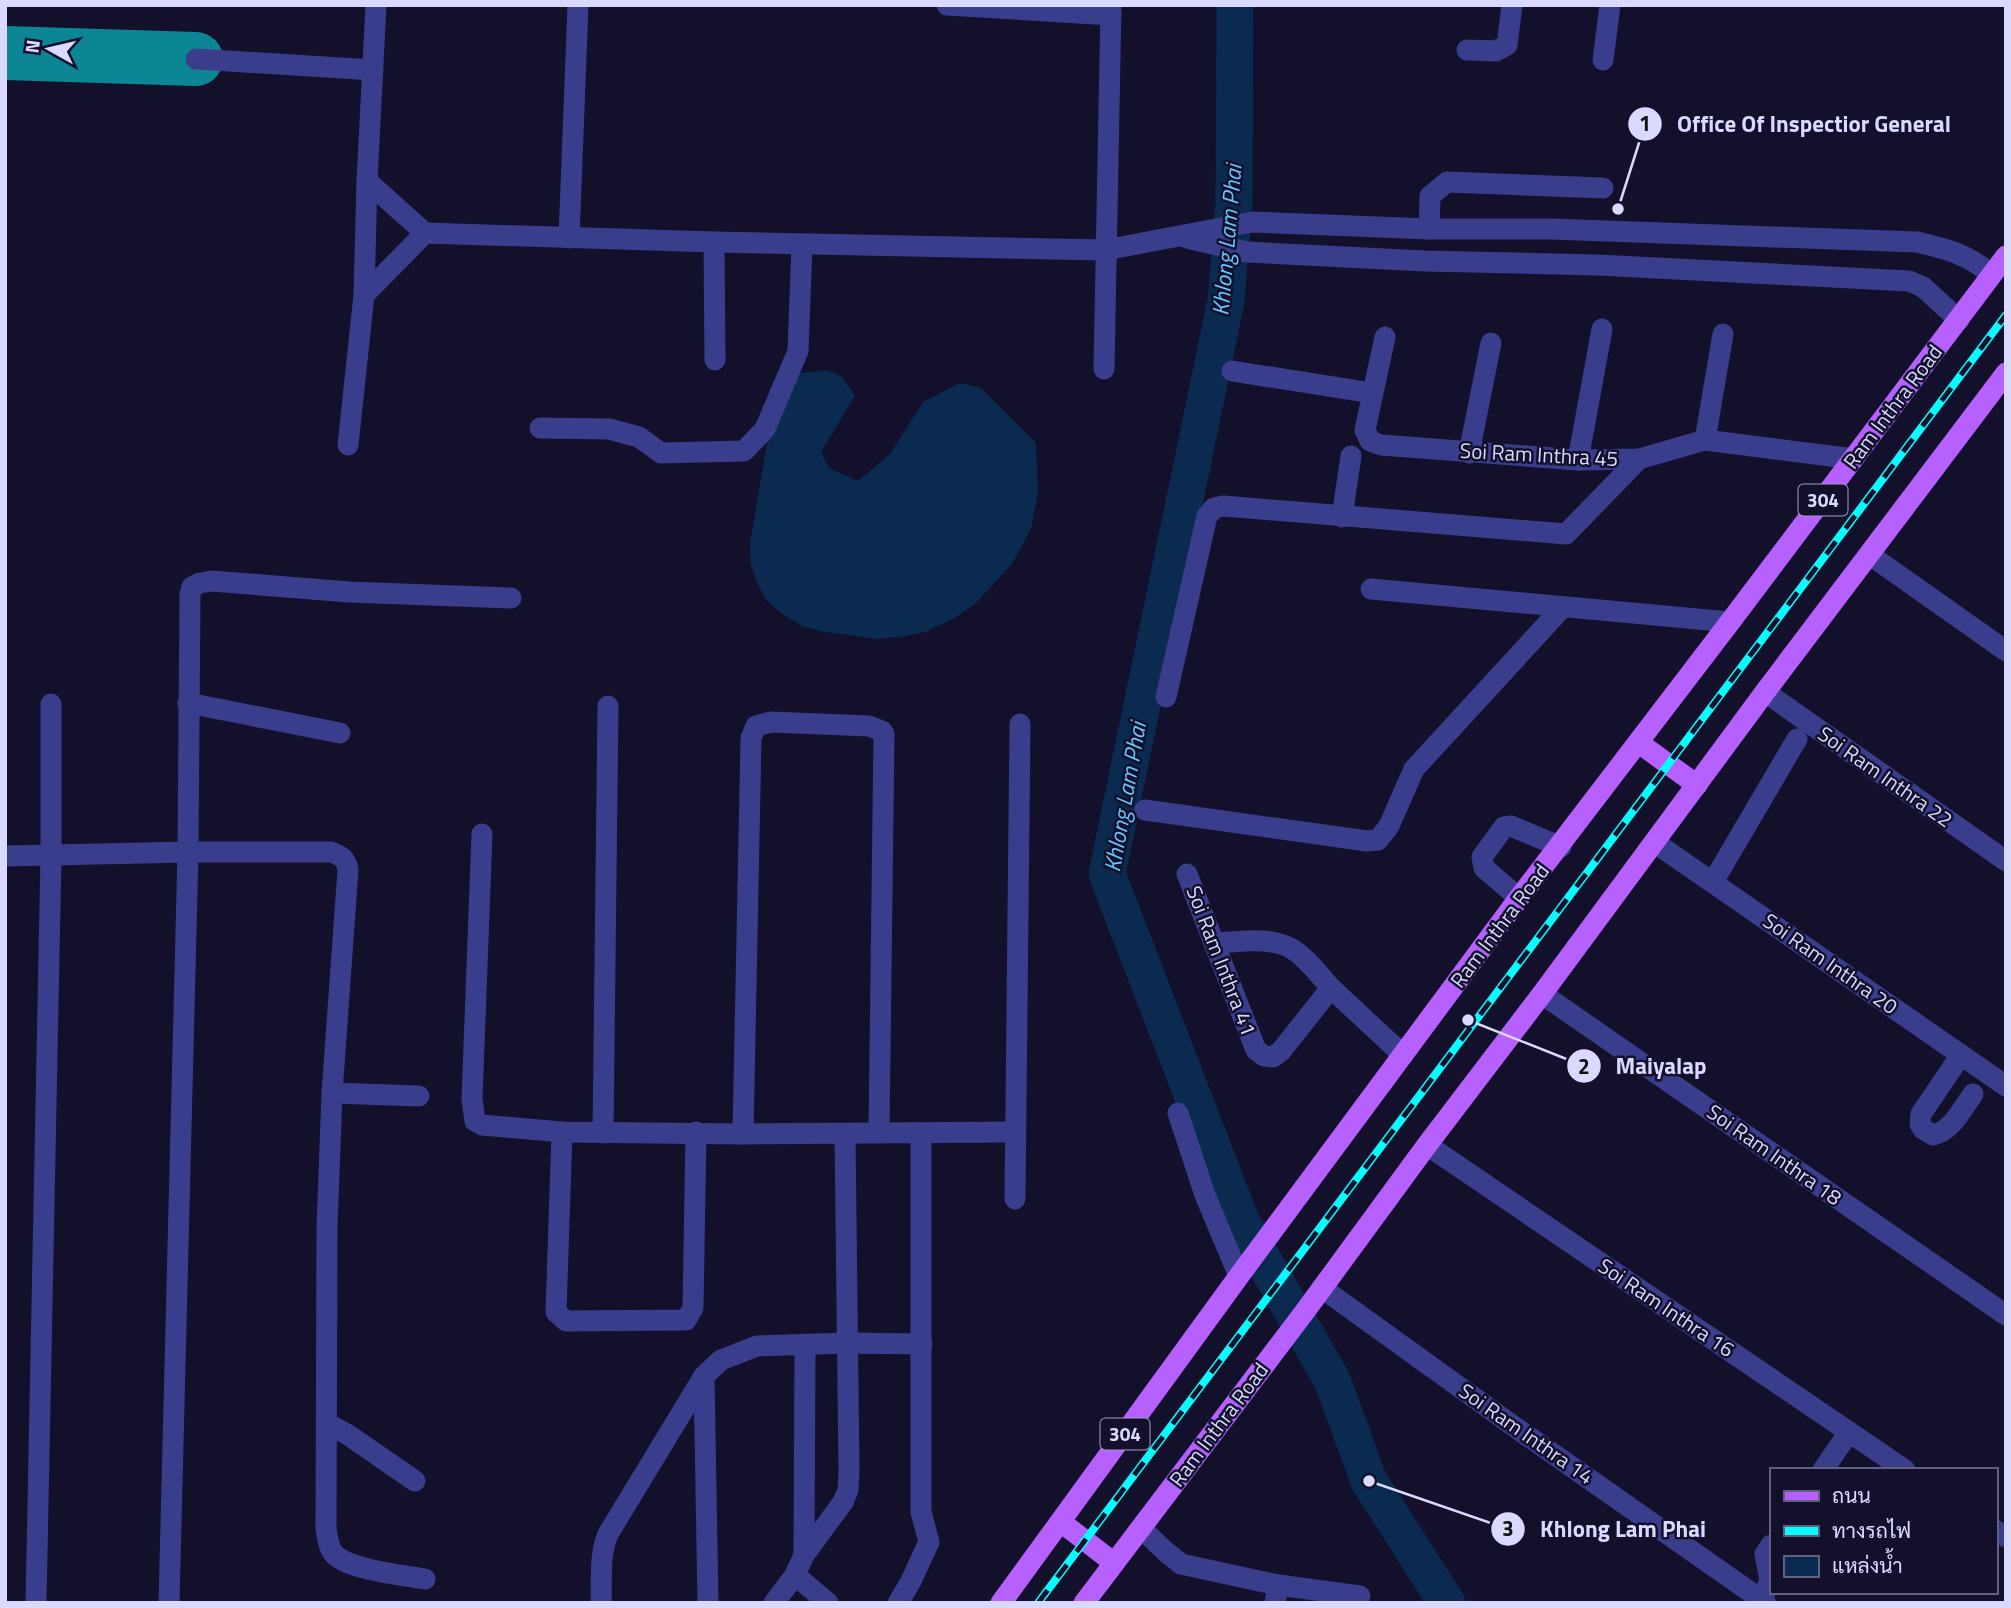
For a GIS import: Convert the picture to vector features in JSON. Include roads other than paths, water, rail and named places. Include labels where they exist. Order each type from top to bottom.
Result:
[{"type":"main road","name":"Ram Inthra Road","points":[[1001,1603],[1520,898],[2006,256]]},
{"type":"main road","name":"Ram Inthra Road","points":[[1084,1603],[1542,995],[1765,692],[2003,382]]},
{"type":"main road","points":[[1639,743],[1697,785]]},
{"type":"main road","points":[[1061,1522],[1114,1563]]},
{"type":"street","points":[[348,445],[364,295],[366,181],[376,5]]},
{"type":"street","points":[[569,238],[578,5]]},
{"type":"street","points":[[947,5],[1111,10],[1104,369]]},
{"type":"street","points":[[1467,50],[1496,51],[1507,45],[1512,5]]},
{"type":"street","points":[[1603,60],[1610,5]]},
{"type":"street","points":[[196,59],[373,70]]},
{"type":"street","points":[[366,181],[425,233],[1105,250],[1178,236],[1226,237],[1253,222],[1429,229],[1551,229],[1917,242],[1947,249],[1974,261],[1991,274]]},
{"type":"street","points":[[1429,229],[1430,196],[1447,181],[1603,188]]},
{"type":"street","points":[[364,295],[425,233]]},
{"type":"street","points":[[1226,237],[1247,253],[1598,265],[1909,281],[1923,287],[1959,320]]},
{"type":"street","points":[[714,242],[715,360]]},
{"type":"street","points":[[540,428],[609,429],[639,437],[661,453],[744,450],[765,429],[798,351],[802,244]]},
{"type":"street","points":[[1578,460],[1602,329]]},
{"type":"street","points":[[1705,440],[1723,334]]},
{"type":"street","name":"Soi Ram Inthra 45","points":[[1385,337],[1365,430],[1370,441],[1381,445],[1578,460],[1639,459],[1705,440],[1854,459]]},
{"type":"street","points":[[1469,453],[1491,342]]},
{"type":"street","points":[[1232,371],[1372,393]]},
{"type":"street","points":[[1342,517],[1351,456]]},
{"type":"street","points":[[1166,697],[1207,516],[1214,508],[1223,506],[1566,534],[1639,459]]},
{"type":"street","points":[[1870,555],[2006,650]]},
{"type":"street","points":[[169,1603],[192,587],[212,582],[349,592],[511,598]]},
{"type":"street","points":[[1371,589],[1730,622]]},
{"type":"street","points":[[1145,810],[1367,841],[1378,840],[1389,826],[1414,769],[1562,608]]},
{"type":"street","name":"Soi Ram Inthra 22","points":[[1765,692],[2006,861]]},
{"type":"street","points":[[188,703],[340,733]]},
{"type":"street","points":[[36,1603],[51,856],[51,704]]},
{"type":"street","points":[[603,1133],[608,706]]},
{"type":"street","points":[[743,1134],[751,738],[756,726],[771,722],[869,726],[884,734],[879,1132]]},
{"type":"street","points":[[1015,1199],[1020,724]]},
{"type":"street","points":[[1713,882],[1797,739]]},
{"type":"street","points":[[1520,898],[1484,868],[1482,857],[1504,827],[1511,826],[1560,846]]},
{"type":"street","points":[[482,834],[472,1099],[475,1121],[481,1125],[603,1133],[1015,1132]]},
{"type":"street","name":"Soi Ram Inthra 20","points":[[1654,842],[2006,1086]]},
{"type":"street","points":[[5,856],[331,852],[346,860],[348,870],[332,1093],[327,1227],[326,1529],[329,1545],[336,1555],[351,1563],[376,1571],[425,1579]]},
{"type":"street","name":"Soi Ram Inthra 41","points":[[1187,874],[1256,1050],[1264,1056],[1273,1057],[1281,1051],[1331,988]]},
{"type":"street","points":[[1215,943],[1268,942],[1294,950],[1403,1055]]},
{"type":"street","name":"Soi Ram Inthra 18","points":[[1542,995],[2006,1315]]},
{"type":"street","points":[[1961,1055],[1921,1114],[1920,1124],[1923,1129],[1933,1135],[1947,1129],[1973,1094]]},
{"type":"street","points":[[332,1093],[419,1096]]},
{"type":"street","points":[[1178,1113],[1205,1195],[1243,1271]]},
{"type":"street","points":[[562,1132],[556,1312],[566,1321],[686,1320],[694,1308],[696,1132]]},
{"type":"street","points":[[898,1603],[929,1542],[921,1512],[921,1133]]},
{"type":"street","points":[[774,1603],[848,1490],[845,1134]]},
{"type":"street","name":"Soi Ram Inthra 16","points":[[1427,1145],[1902,1468]]},
{"type":"street","name":"Soi Ram Inthra 14","points":[[1322,1288],[1512,1425],[1738,1595],[1764,1602]]},
{"type":"street","points":[[805,1344],[799,1565],[828,1603]]},
{"type":"street","points":[[601,1603],[603,1544],[704,1376],[720,1360],[757,1346],[922,1344]]},
{"type":"street","points":[[704,1376],[708,1603]]},
{"type":"street","points":[[328,1424],[415,1481]]},
{"type":"street","points":[[1824,1468],[1849,1432]]},
{"type":"street","points":[[1141,1528],[1181,1563],[1276,1594],[1360,1596]]},
{"type":"street","points":[[1764,1602],[1770,1580],[1765,1555],[1770,1547]]},
{"type":"water","points":[[827,370],[842,377],[855,396],[821,452],[829,468],[858,481],[890,454],[923,402],[960,383],[981,388],[1036,443],[1038,493],[1031,529],[1012,564],[975,604],[953,619],[925,632],[878,639],[802,626],[767,601],[758,585],[751,565],[750,543],[769,432],[799,373]]},
{"type":"waterway","name":"Khlong Lam Phai","points":[[1235,5],[1234,203],[1226,301],[1107,874],[1241,1221],[1333,1382],[1369,1481],[1447,1603]]},
{"type":"railway","points":[[1038,1603],[2006,315]]},
{"type":"place","name":"Office Of Inspectior General","points":[[1618,209]]},
{"type":"place","name":"Maiyalap","points":[[1468,1020]]},
{"type":"place","name":"Khlong Lam Phai","points":[[1369,1481]]}]
